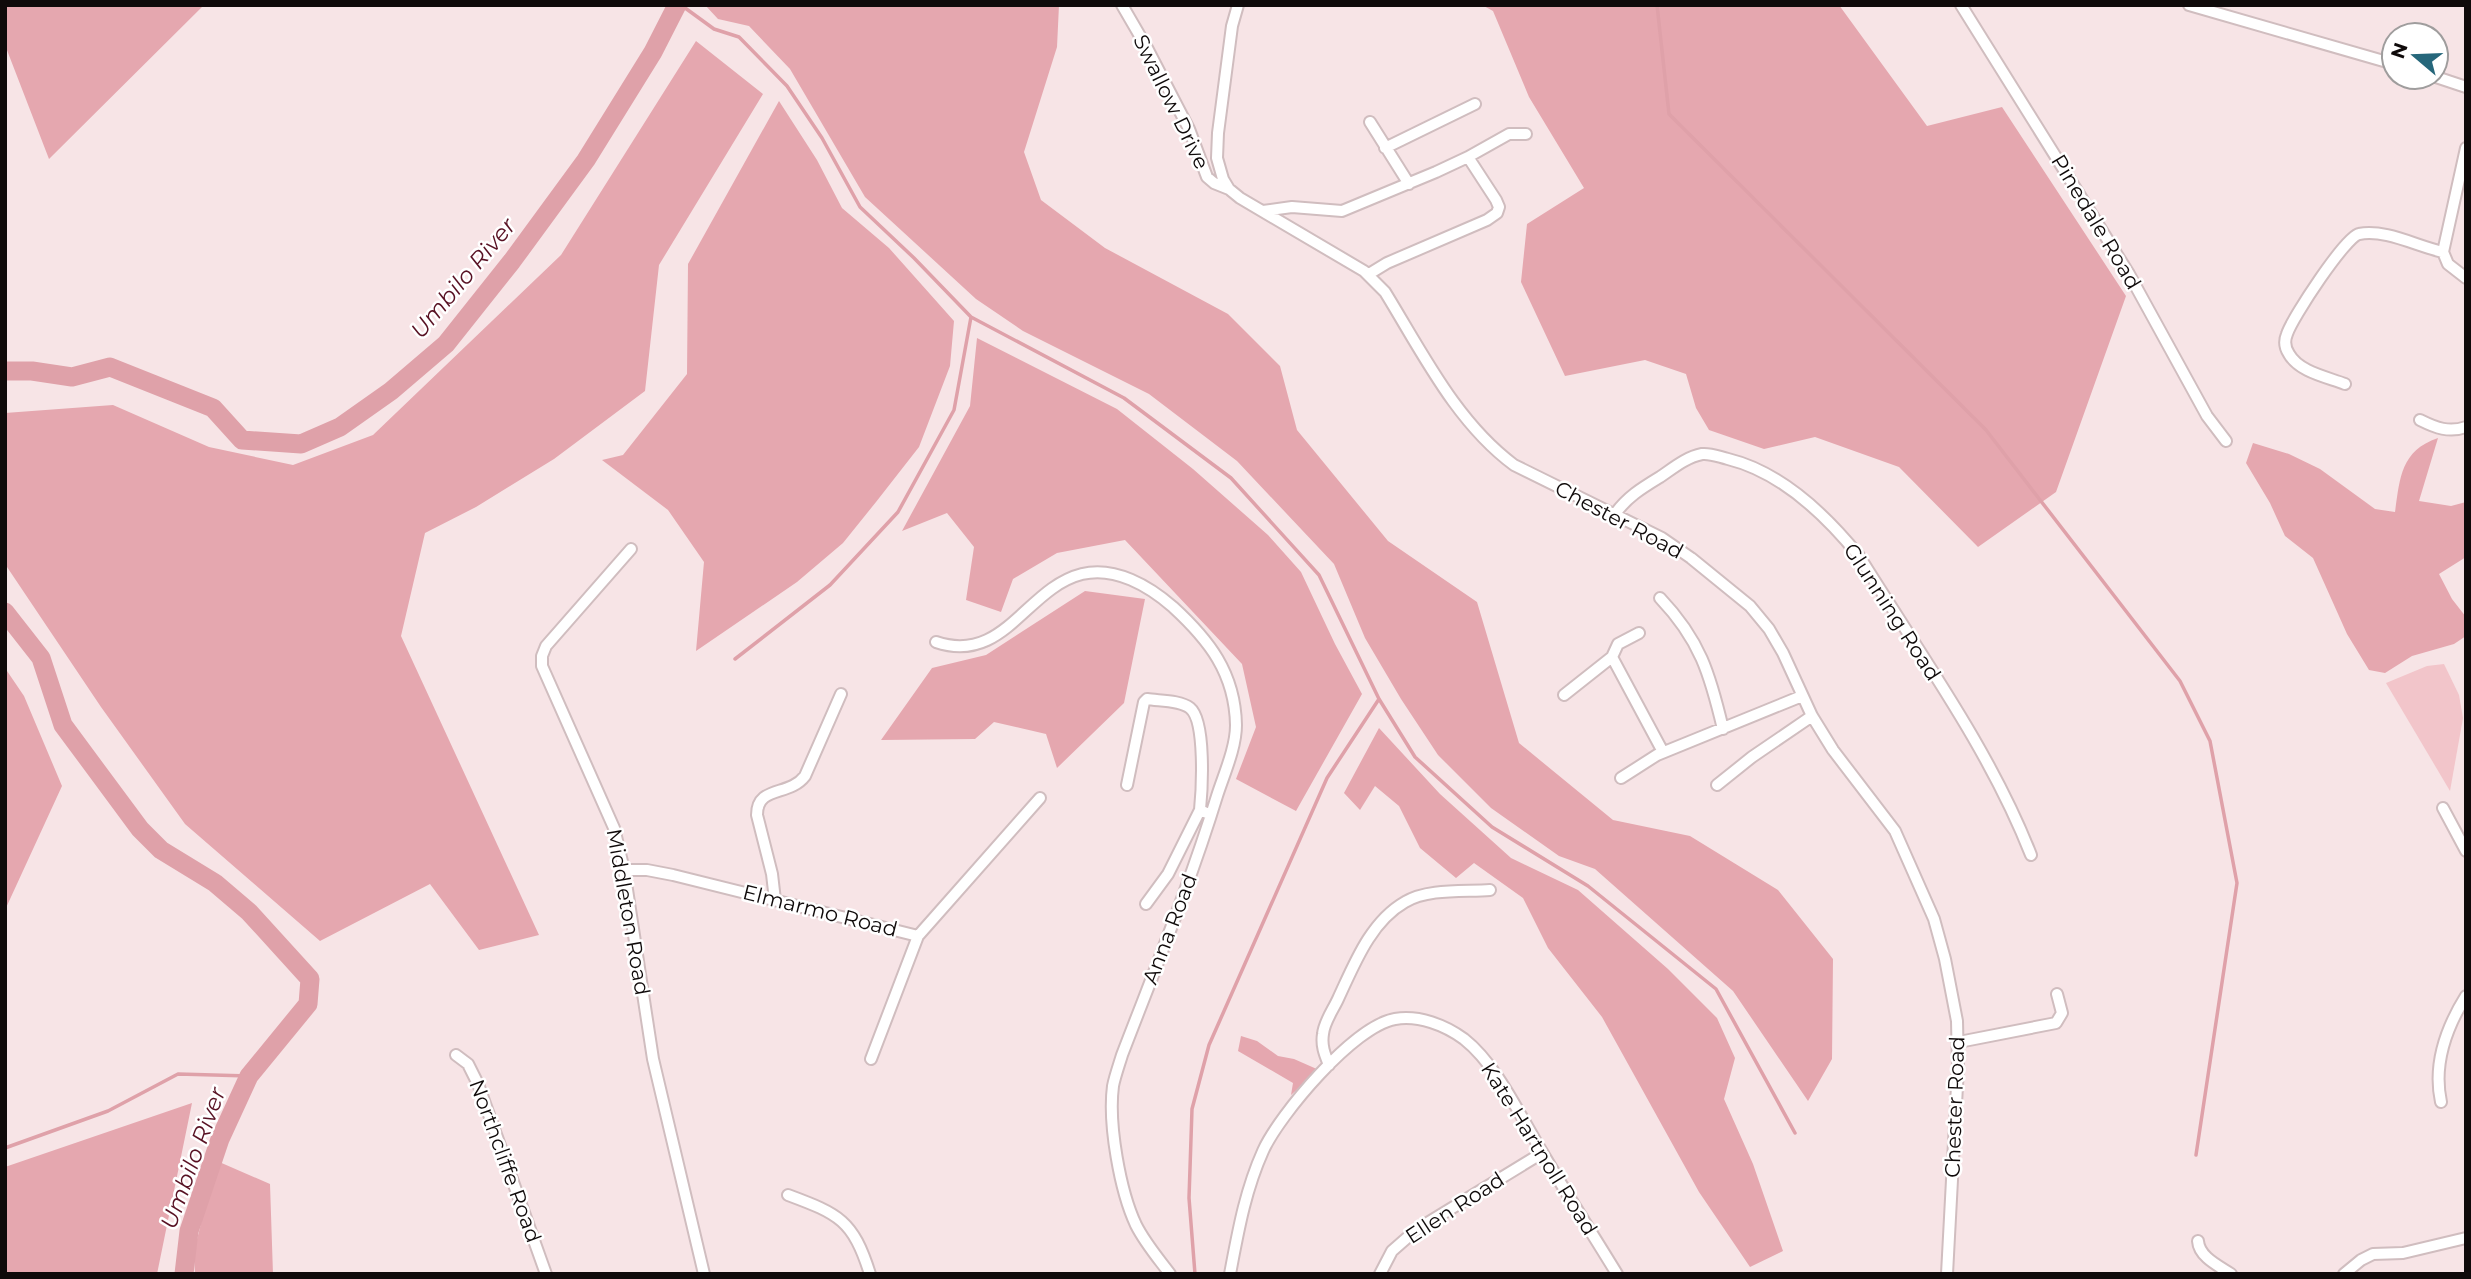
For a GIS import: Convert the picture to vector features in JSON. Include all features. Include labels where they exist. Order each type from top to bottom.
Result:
[{"type":"street","name":"Swallow Drive","points":[[1122,5],[1192,136],[1205,173],[1214,183],[1229,189]]},
{"type":"street","points":[[1229,189],[1218,165],[1217,143],[1232,26],[1238,5]]},
{"type":"street","name":"Pinedale Road","points":[[1961,5],[2129,274],[2207,416],[2226,440]]},
{"type":"street","points":[[2189,5],[2380,60]]},
{"type":"street","points":[[1385,148],[1475,104]]},
{"type":"street","points":[[1370,122],[1409,184]]},
{"type":"street","points":[[1263,211],[1296,207],[1342,211],[1468,157],[1509,134],[1526,134]]},
{"type":"street","points":[[2466,148],[2443,252],[2448,264],[2466,278]]},
{"type":"street","points":[[1368,274],[1497,213],[1499,207],[1496,200],[1468,157]]},
{"type":"street","name":"Chester Road","points":[[1229,189],[1368,274],[1385,292],[1458,407],[1493,449],[1514,465],[1662,538],[1750,606],[1769,629],[1812,716],[1833,750],[1883,813],[1907,856],[1941,941],[1959,1042],[1947,1274]]},
{"type":"street","points":[[2345,384],[2298,365],[2288,352],[2285,342],[2290,326],[2342,248],[2354,235],[2365,234],[2394,237],[2443,252]]},
{"type":"street","points":[[2420,420],[2438,429],[2457,430],[2466,427]]},
{"type":"street","name":"Glunning Road","points":[[1615,514],[1631,495],[1700,454],[1713,455],[1756,468],[1794,492],[1842,534],[1859,556],[1983,754],[2020,825],[2031,855]]},
{"type":"street","name":"Middleton Road","points":[[631,550],[552,639],[543,652],[542,661],[544,673],[612,822],[624,870],[653,1059],[704,1274]]},
{"type":"street","name":"Anna Road","points":[[936,642],[958,648],[979,643],[1009,626],[1053,587],[1080,574],[1100,573],[1124,577],[1161,597],[1205,639],[1215,652],[1229,685],[1235,735],[1203,844],[1122,1055],[1113,1086],[1113,1119],[1127,1201],[1137,1226],[1170,1274]]},
{"type":"street","points":[[1660,598],[1679,618],[1693,639],[1711,679],[1723,729]]},
{"type":"street","points":[[1564,695],[1612,657],[1618,644],[1639,633]]},
{"type":"street","points":[[1612,657],[1663,752]]},
{"type":"street","points":[[775,900],[757,808],[766,795],[795,786],[805,776],[841,694]]},
{"type":"street","points":[[1620,778],[1663,752],[1802,696]]},
{"type":"street","points":[[1127,785],[1144,702],[1147,699],[1184,705],[1194,712],[1199,727],[1200,810],[1192,821],[1179,855],[1146,904]]},
{"type":"street","points":[[1717,785],[1812,716]]},
{"type":"street","name":"Elmarmo Road","points":[[624,870],[674,874],[918,936],[1040,799]]},
{"type":"street","points":[[2443,808],[2466,851]]},
{"type":"street","points":[[1200,810],[1211,815]]},
{"type":"street","points":[[1329,1065],[1322,1045],[1327,1021],[1358,957],[1384,920],[1410,899],[1437,893],[1490,890]]},
{"type":"street","points":[[871,1059],[918,936]]},
{"type":"street","points":[[1959,1042],[2056,1023],[2062,1013],[2057,995]]},
{"type":"street","points":[[2441,1102],[2437,1083],[2440,1059],[2446,1037],[2466,996]]},
{"type":"street","name":"Kate Hartnoll Road","points":[[1230,1274],[1245,1200],[1264,1149],[1283,1116],[1329,1065],[1364,1034],[1387,1021],[1402,1018],[1448,1028],[1481,1055],[1518,1110],[1617,1274]]},
{"type":"street","name":"Northcliffe Road","points":[[456,1055],[468,1064],[478,1084],[546,1274]]},
{"type":"street","name":"Ellen Road","points":[[1380,1274],[1385,1261],[1407,1237],[1542,1153]]},
{"type":"street","points":[[788,1195],[824,1209],[845,1224],[860,1244],[870,1274]]},
{"type":"street","points":[[2344,1274],[2373,1254],[2403,1254],[2466,1238]]},
{"type":"street","points":[[2198,1241],[2198,1247],[2210,1260],[2231,1274]]},
{"type":"shaded area","points":[[5,5],[204,5],[49,159],[5,45]]},
{"type":"shaded area","points":[[705,5],[1059,5],[1057,47],[1024,152],[1041,200],[1105,248],[1228,314],[1280,366],[1297,430],[1388,541],[1477,602],[1519,743],[1613,820],[1690,836],[1778,890],[1833,959],[1832,1059],[1808,1101],[1733,991],[1595,869],[1559,856],[1491,808],[1438,755],[1365,638],[1334,564],[1237,461],[1149,394],[1023,331],[976,299],[865,197],[790,69],[749,26],[718,19]]},
{"type":"shaded area","points":[[1482,5],[1839,5],[1927,126],[2002,107],[2126,296],[2056,492],[1978,547],[1899,467],[1815,437],[1764,449],[1709,430],[1696,408],[1686,374],[1645,360],[1565,376],[1521,282],[1527,224],[1584,188],[1529,97],[1493,11]]},
{"type":"shaded area","points":[[696,41],[763,94],[659,265],[645,391],[554,459],[476,507],[425,533],[401,636],[539,935],[479,950],[430,884],[320,941],[185,824],[101,707],[5,564],[5,413],[113,405],[209,447],[293,465],[373,435],[561,255]]},
{"type":"shaded area","points":[[779,101],[817,160],[842,208],[889,248],[954,321],[950,366],[919,447],[843,543],[797,582],[696,651],[704,562],[668,510],[602,460],[623,455],[687,374],[688,264]]},
{"type":"shaded area","points":[[977,338],[1117,409],[1193,469],[1268,535],[1301,572],[1362,694],[1296,811],[1236,779],[1256,727],[1242,664],[1125,540],[1057,553],[1013,579],[1001,612],[966,600],[974,547],[947,513],[902,531],[970,406]]},
{"type":"shaded area","points":[[2438,438],[2419,501],[2451,506],[2466,502],[2466,557],[2439,574],[2452,599],[2466,617],[2466,636],[2454,644],[2412,656],[2385,673],[2369,670],[2347,634],[2313,558],[2285,536],[2270,503],[2246,463],[2253,443],[2289,454],[2320,469],[2375,509],[2395,512],[2401,478],[2409,458],[2416,450]]},
{"type":"shaded area","points":[[1085,591],[1145,599],[1124,703],[1057,768],[1046,734],[994,722],[975,739],[881,740],[932,668],[986,655]]},
{"type":"shaded area","points":[[2444,664],[2459,695],[2463,718],[2450,791],[2386,683],[2427,666]]},
{"type":"shaded area","points":[[5,668],[24,696],[62,786],[5,910]]},
{"type":"shaded area","points":[[1379,728],[1440,794],[1511,858],[1578,890],[1668,969],[1717,1018],[1735,1058],[1724,1099],[1753,1164],[1783,1251],[1750,1267],[1699,1192],[1602,1017],[1548,948],[1523,898],[1474,863],[1456,878],[1420,848],[1399,806],[1375,786],[1360,810],[1344,793]]},
{"type":"shaded area","points":[[1241,1036],[1257,1041],[1278,1056],[1294,1059],[1319,1070],[1291,1095],[1293,1083],[1238,1051]]},
{"type":"shaded area","points":[[192,1103],[157,1274],[5,1274],[5,1167]]},
{"type":"shaded area","points":[[217,1161],[270,1184],[273,1274],[195,1274],[194,1251]]},
{"type":"waterway","name":"Umbilo River","points":[[5,371],[32,371],[72,377],[110,367],[213,408],[242,440],[301,444],[340,427],[391,391],[446,344],[512,261],[586,160],[653,52],[677,5]]},
{"type":"waterway","points":[[681,5],[714,29],[739,37],[787,86],[822,138],[860,207],[971,317],[1124,398],[1231,478],[1319,575],[1379,699],[1415,757],[1492,827],[1588,886],[1716,989],[1795,1133]]},
{"type":"waterway","points":[[1657,5],[1669,114],[1986,430],[2180,681],[2210,741],[2237,883],[2196,1155]]},
{"type":"waterway","points":[[735,659],[830,585],[898,512],[954,410],[971,317]]},
{"type":"waterway","name":"Umbilo River","points":[[5,612],[41,658],[63,725],[140,829],[161,850],[215,883],[249,912],[310,979],[308,1004],[249,1076],[220,1139],[189,1231],[184,1274]]},
{"type":"waterway","points":[[1195,1274],[1189,1198],[1192,1109],[1209,1045],[1327,778],[1379,699]]},
{"type":"waterway","points":[[5,1148],[108,1111],[178,1074],[249,1076]]}]
